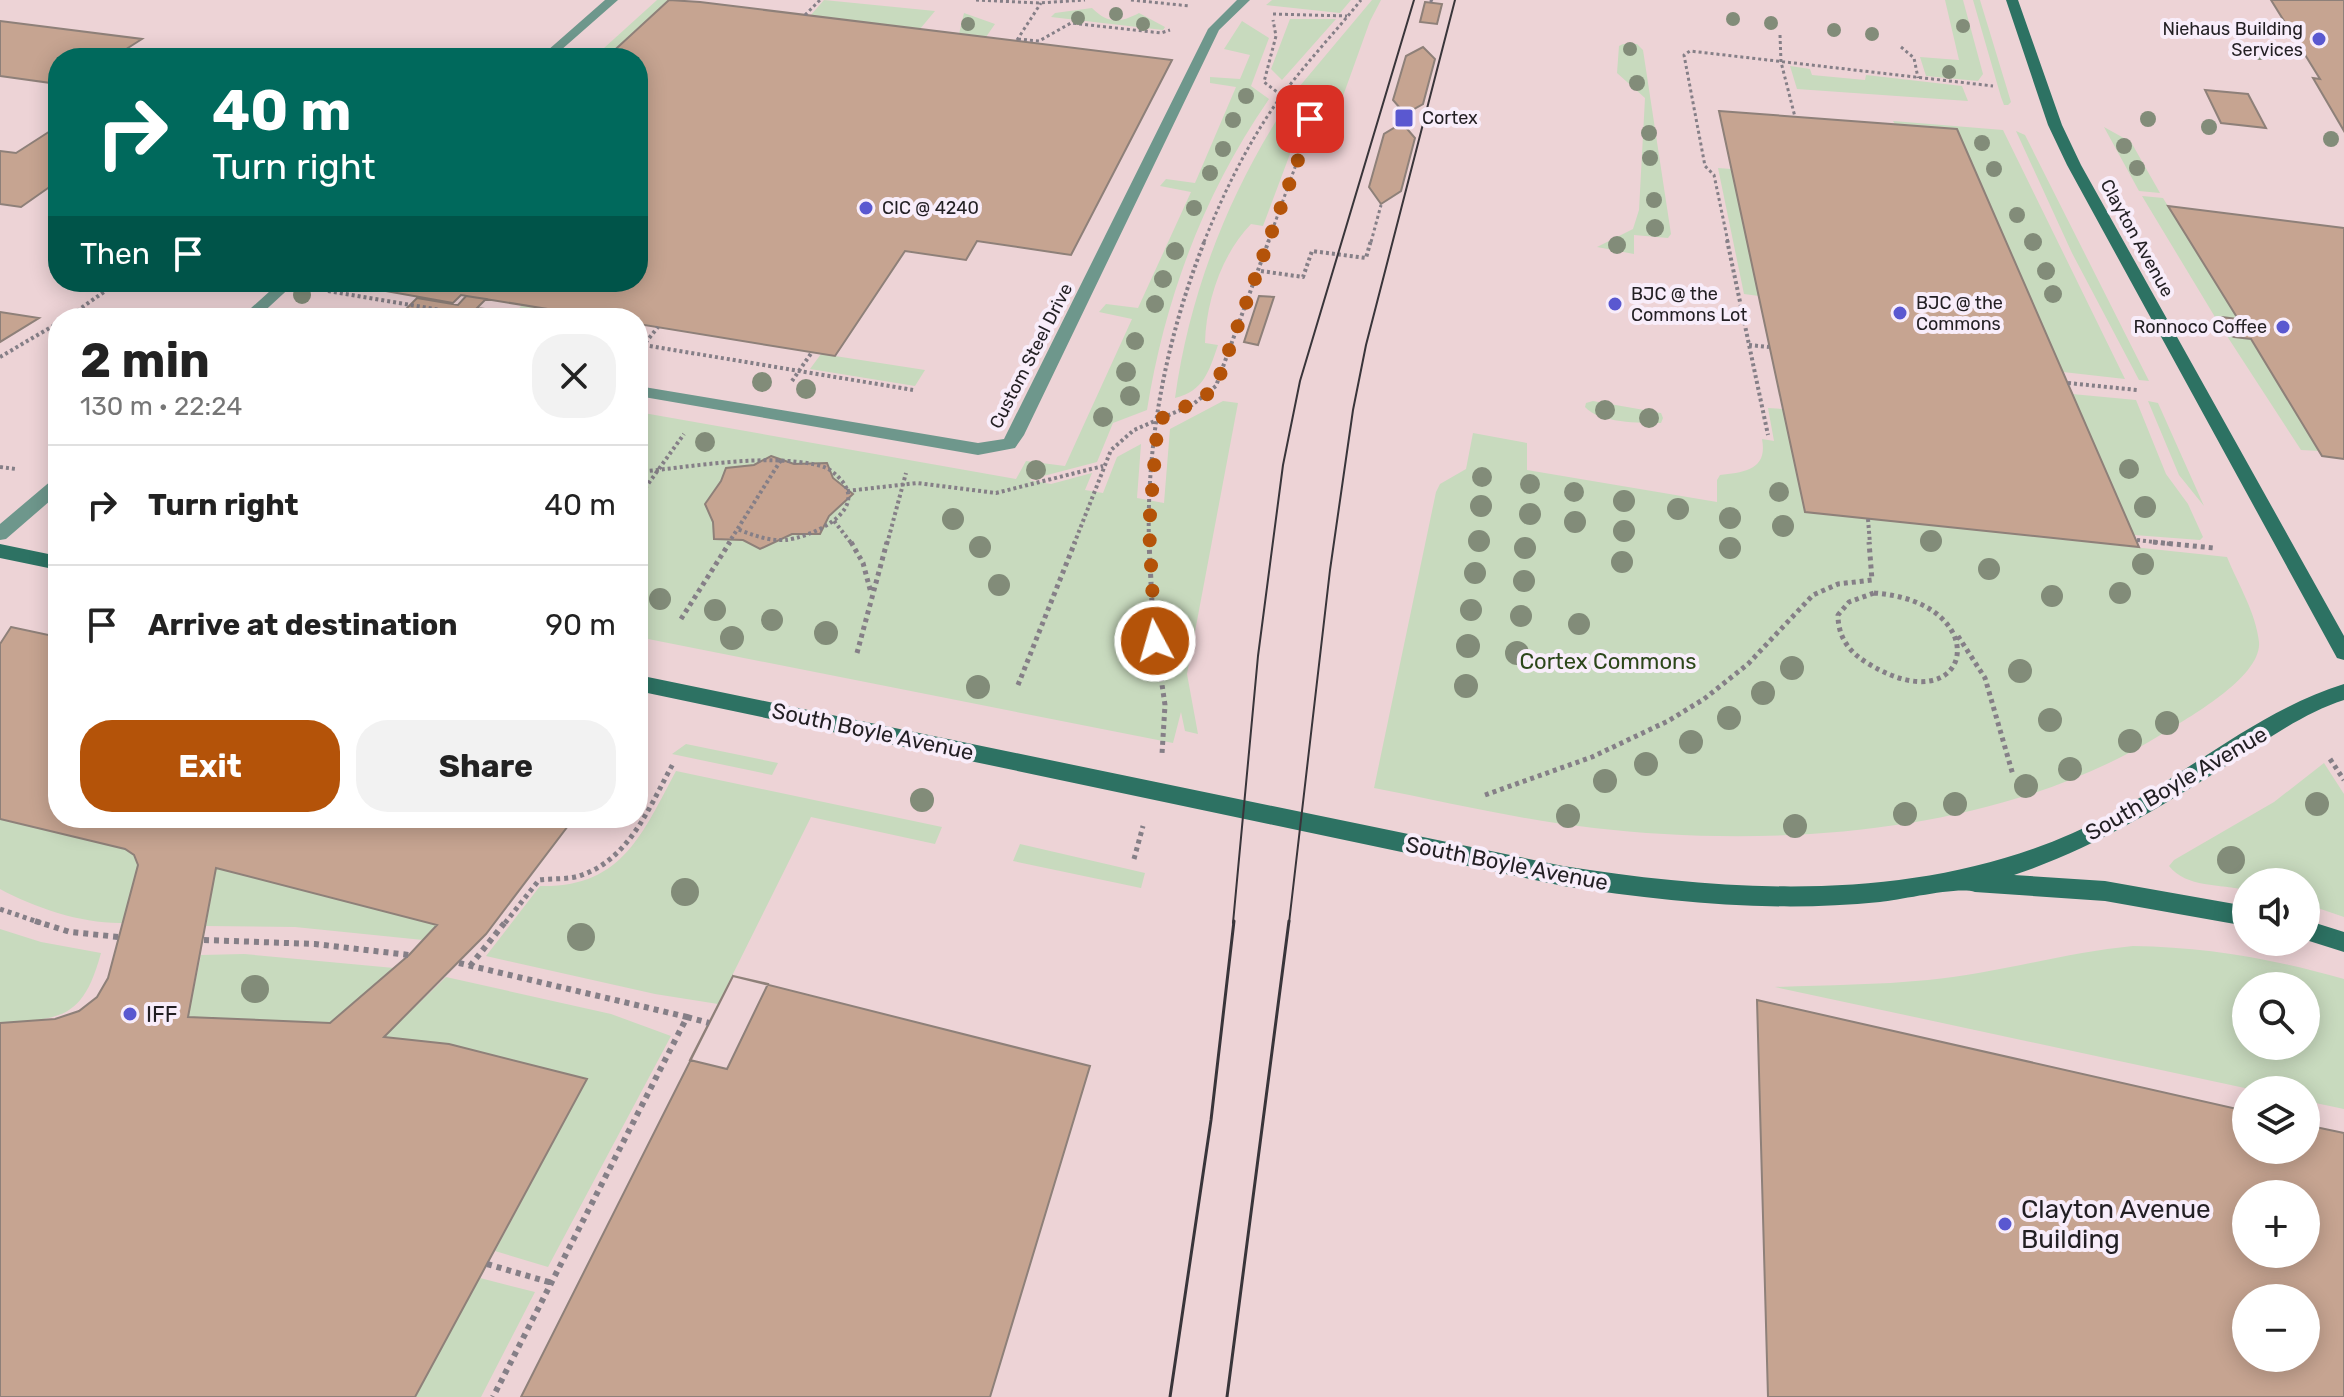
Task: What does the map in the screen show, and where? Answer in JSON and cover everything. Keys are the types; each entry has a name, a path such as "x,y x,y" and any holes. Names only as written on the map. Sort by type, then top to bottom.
{"street":[{"path":"557,48 612,0"},
{"name":"Custom Steel Drive","path":"648,393 978,449 1009,444 1214,29 1230,10 1244,0"},
{"name":"Clayton Avenue","path":"2012,0 2055,125 2074,165 2344,653"},
{"path":"259,308 278,292"},
{"path":"0,534 48,493"},
{"path":"0,551 48,561"},
{"name":"South Boyle Avenue","path":"648,685 1244,807 1492,862 1643,890 1755,897 1843,894 1963,881 2050,852 2115,823 2305,706 2344,692"},
{"path":"1963,881 2105,891 2232,914"},
{"path":"2320,934 2344,942"}],"path":[{"path":"805,15 820,0"},
{"path":"976,0 1041,3 1085,0"},
{"path":"1131,0 1191,6"},
{"path":"1165,742 1168,720 1153,623 1150,553 1152,471 1158,420 1176,333 1191,277 1231,183 1264,122 1361,0"},
{"path":"1041,3 1017,40 1039,41 1071,23 1161,33"},
{"path":"1018,685 1111,450 1120,438 1203,398 1216,386 1260,271 1311,123 1306,114 1264,82 1264,70 1277,30 1270,17 1263,14 1348,16"},
{"path":"1780,35 1781,62 1795,117"},
{"path":"1901,47 1914,58 1918,78"},
{"path":"1768,435 1714,175 1705,166 1684,55 1690,51 1993,86"},
{"path":"1260,271 1303,277 1312,251 1366,258 1381,205"},
{"path":"81,308 104,292"},
{"path":"333,292 416,308"},
{"path":"648,337 658,327"},
{"path":"0,357 48,329"},
{"path":"648,345 913,390"},
{"path":"1749,345 1769,347"},
{"path":"786,389 812,352"},
{"path":"2068,383 2137,390"},
{"path":"648,485 689,427"},
{"path":"681,619 787,450"},
{"path":"857,653 909,460"},
{"path":"648,471 779,462 818,464 842,478 847,503 834,521 810,536 791,541 752,538 737,529"},
{"path":"0,467 16,469"},
{"path":"1868,519 1874,593"},
{"path":"834,521 858,550 872,597"},
{"path":"2137,540 2214,548"},
{"path":"1485,795 1556,772 1658,727 1696,704 1735,673 1776,636 1816,592 1849,581 1872,580"},
{"path":"1952,629 1961,654 1957,665 1936,680 1919,682 1884,674 1853,655 1838,631 1837,619 1841,608 1853,599 1874,593 1893,594 1926,606 1952,629 1972,652 1985,678 2013,775"},
{"path":"2330,759 2344,780"},
{"path":"648,807 674,762"},
{"path":"470,966 539,880 579,876 597,869 615,857 636,828"},
{"path":"1134,859 1140,839"},
{"path":"0,909 70,932 119,937"},
{"path":"204,940 315,944 409,955"},
{"path":"459,963 709,1023"},
{"path":"493,1397 687,1017"},
{"path":"487,1264 552,1283"}],"shaded area":[{"path":"0,0 2344,0 2344,1397 0,1397"}],"green space":[{"path":"657,0 669,0 617,48 604,48"},
{"path":"824,0 935,11 920,29 810,16"},
{"path":"1272,0 1351,0 1340,13 1266,5"},
{"path":"1372,0 1381,0 1370,21 1329,135 1318,134 1322,121 1294,93"},
{"path":"1945,0 1963,0 1983,74 1978,81 1926,76 1920,57 1959,60"},
{"path":"1973,0 1980,0 2011,102 2008,105 2004,105 2001,97"},
{"path":"1092,8 1103,17 1114,20 1139,13 1165,27 1163,30 1051,17 1055,13"},
{"path":"964,13 995,24 986,37 959,34"},
{"path":"1290,19 1336,19 1282,80 1271,69"},
{"path":"1242,21 1269,38 1251,86 1269,99 1225,172 1190,248 1165,327 1147,410 1113,423 1097,462 1028,480 1051,484 1092,473 1085,490 1103,493 1117,457 1141,444 1137,498 1164,503 1170,429 1223,401 1238,403 1187,674 1198,734 1185,731 1181,712 1173,743 648,639 648,414 1016,479 1026,461 1065,466 1132,319 1099,312 1106,304 1138,308 1191,192 1160,186 1166,179 1195,183 1236,87 1210,83 1210,77 1240,79 1250,55 1224,49"},
{"path":"1637,44 1643,50 1671,234 1668,238 1634,235 1634,254 1597,247 1633,229 1639,210 1645,98 1617,73 1619,46"},
{"path":"1790,66 1810,69 1812,75 1865,80 1866,75 1962,86 1968,101 1797,89"},
{"path":"1283,110 1302,122 1263,226 1251,224 1241,236 1224,264 1212,295 1205,343 1218,345 1212,363 1199,385 1175,398 1190,322 1213,248 1244,177"},
{"path":"1893,121 2003,130 2125,379 2063,372 1957,129 1895,124"},
{"path":"2104,127 2131,142 2160,193 2139,191"},
{"path":"2016,131 2025,135 2149,381 2139,380 2072,253"},
{"path":"1718,168 1731,169 1759,296 1744,294"},
{"path":"2142,196 2163,198 2238,319 2222,317 2218,322"},
{"path":"2225,333 2251,339 2320,451 2301,450"},
{"path":"821,354 925,370 915,386 810,369"},
{"path":"2072,394 2136,400 2166,474 2188,504 2203,537 2200,540 2134,535"},
{"path":"1593,401 1661,413 1663,418 1661,423 1610,419 1585,407 1586,403"},
{"path":"2148,401 2158,403 2204,506 2179,475"},
{"name":"Cortex Commons","path":"1768,408 1783,409 1806,512 2227,557 2254,620 2259,642 2257,655 2236,682 2205,707 2099,768 2031,794 1960,813 1887,826 1812,834 1664,834 1539,820 1374,788 1436,492 1440,484 1466,469 1473,433 1527,443 1527,470 1717,502 1717,480 1720,475 1752,468 1761,457 1762,439 1774,441"},
{"path":"686,744 778,763 772,775 672,754"},
{"path":"2324,763 2344,794 2344,917 2320,909 2320,868 2232,868 2232,888 2194,882 2169,866 2174,860 2274,802"},
{"path":"676,771 942,827 935,844 811,817 718,1004 655,994 486,956 540,886 591,878 610,867 648,828"},
{"path":"0,819 125,849 134,855 138,865 123,923 92,921 60,914 0,889"},
{"path":"1020,844 1145,873 1141,888 1013,861"},
{"path":"216,868 437,925 423,940 295,927 206,926"},
{"path":"0,929 41,942 101,953 94,975 77,1003 67,1011 39,1020 0,1023"},
{"path":"2133,946 2160,947 2266,960 2316,972 2232,972 2232,1060 2320,1060 2320,973 2344,979 2344,1109 2320,1104 2320,1076 2232,1076 2232,1085 1775,987 1928,980"},
{"path":"244,954 394,968 330,1023 188,1017 201,955"},
{"path":"446,977 611,1014 671,1036 548,1267 495,1251 587,1079 449,1044 384,1037"},
{"path":"480,1278 535,1292 481,1397 415,1397"}],"building":[{"name":"CIC @ 4240","path":"669,0 1172,60 1071,255 977,241 966,260 905,251 835,356 648,326 648,308 541,308 461,295 453,303 392,292 648,292 648,48 617,48"},
{"name":"Niehaus Building Services","path":"2271,0 2344,0 2344,131 2313,78 2320,79"},
{"path":"1425,2 1442,4 1437,24 1420,22"},
{"path":"0,21 142,39 128,48 48,48 48,83 0,76"},
{"path":"1423,47 1435,59 1423,104 1405,114 1393,100 1406,56"},
{"path":"2205,90 2248,94 2266,128 2221,123"},
{"name":"BJC @ the Commons","path":"1719,111 1957,129 2139,547 1805,512"},
{"path":"1402,123 1415,138 1401,191 1381,204 1369,187 1384,134"},
{"path":"48,132 48,188 21,207 0,204 0,151 16,153"},
{"name":"Ronnoco Coffee","path":"2168,206 2344,228 2344,459 2322,456 2251,339 2225,333 2218,322 2222,317 2238,319"},
{"path":"466,296 486,299 477,308 407,308 417,298 458,305"},
{"path":"1259,296 1274,297 1258,345 1244,342"},
{"path":"0,312 39,318 0,342"},
{"path":"771,456 794,464 827,463 833,478 853,494 829,516 820,534 792,534 760,549 743,540 714,539 713,522 705,504 726,468 754,465"},
{"name":"IFF","path":"11,627 48,635 48,828 566,828 486,934 384,1037 449,1044 587,1079 415,1397 0,1397 0,1023 55,1019 79,1011 97,997 108,978 138,865 134,855 125,849 0,819 0,644","holes":["216,868 437,925 409,955 330,1023 188,1017"]},
{"path":"733,976 1090,1066 990,1397 521,1397"},
{"path":"733,976 768,984 727,1069 690,1060"},
{"name":"Clayton Avenue Building","path":"1757,1000 2232,1108 2232,1164 2320,1164 2320,1128 2344,1133 2344,1397 1768,1397"}],"tram line":[{"path":"1233,923 1258,656 1283,465 1300,381 1414,0"},
{"path":"1289,923 1330,570 1353,410 1366,345 1455,0"},
{"path":"1170,1397 1211,1120 1234,921"},
{"path":"1227,1397 1289,921"}],"place":[{"name":"Niehaus Building Services","path":"2319,39"},
{"name":"Cortex","path":"1404,118"},
{"name":"CIC @ 4240","path":"866,208"},
{"name":"BJC @ the Commons Lot","path":"1615,304"},
{"name":"BJC @ the Commons","path":"1900,313"},
{"name":"Ronnoco Coffee","path":"2283,327"},
{"name":"IFF","path":"130,1014"},
{"name":"Clayton Avenue Building","path":"2005,1224"}],"route":[{"path":"1155,641 1149,527 1158,420 1203,398 1216,386 1260,271 1310,127 1310,119"}]}
